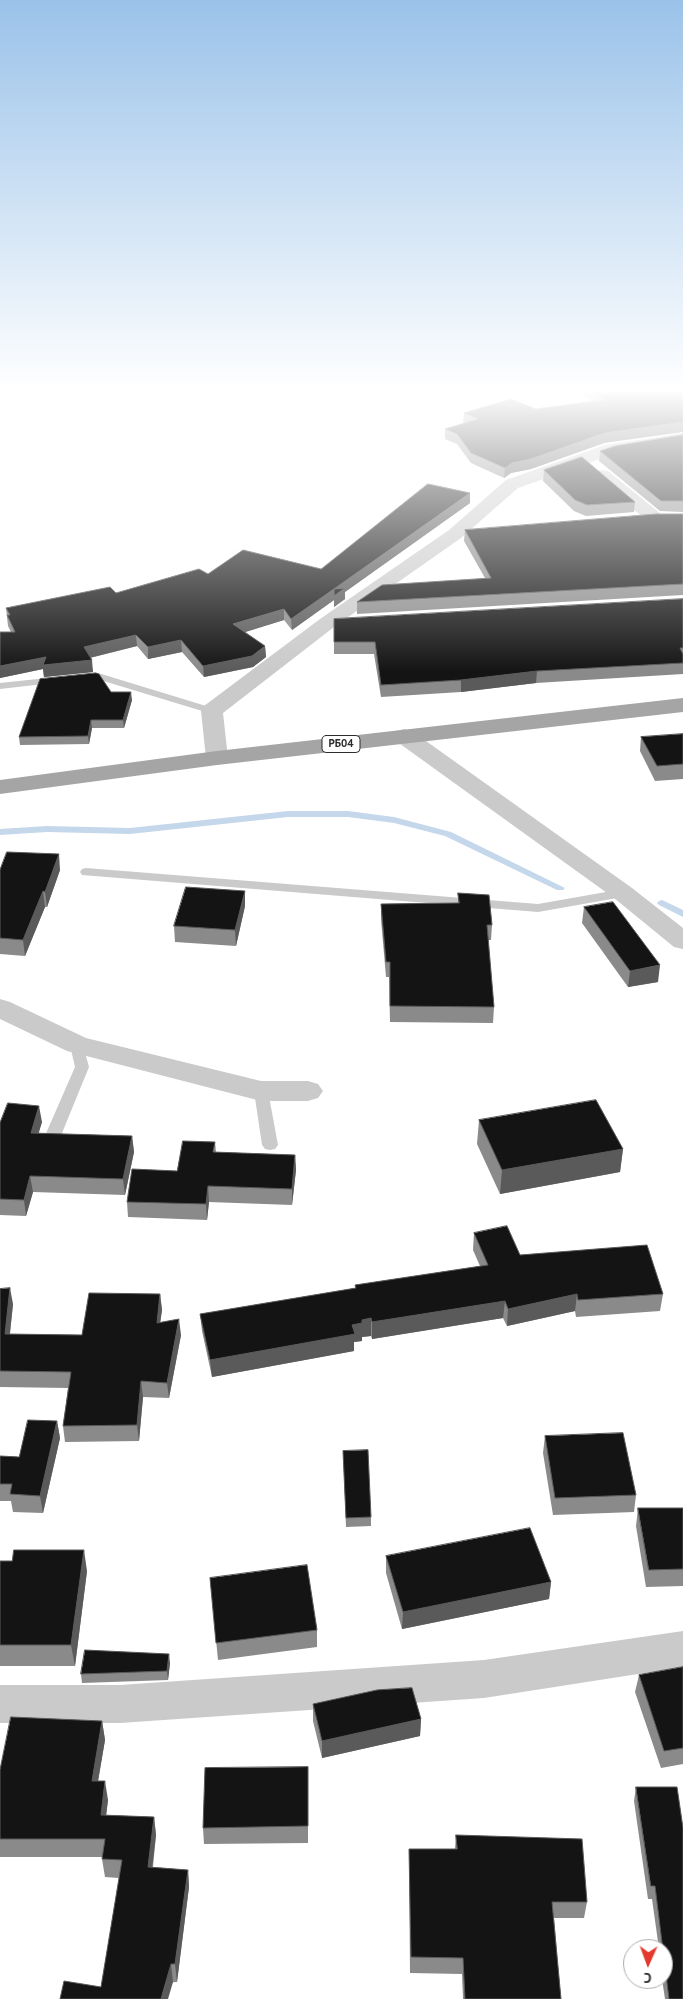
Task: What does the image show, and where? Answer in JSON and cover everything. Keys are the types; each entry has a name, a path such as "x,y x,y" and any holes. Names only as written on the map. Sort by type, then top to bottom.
{"main road":[{"name":"РБ04","path":"0,786 217,758 683,705"}],"street":[{"path":"217,758 212,712 327,623 455,534 511,485"},
{"path":"615,485 655,518"},
{"path":"627,520 674,518"},
{"path":"455,534 484,532"},
{"path":"327,623 366,621"},
{"path":"404,736 623,893 683,941"},
{"path":"0,1008 77,1045 261,1091 308,1091"},
{"path":"0,1704 120,1704 484,1679 683,1649"}],"lane":[{"path":"0,686 98,676 212,712"},
{"path":"86,872 538,908 623,893"},
{"path":"52,1138 82,1067 77,1045"},
{"path":"261,1091 270,1145"}],"building":[{"path":"426,485 470,493 291,619 284,609 233,624 265,646 252,656 203,666 181,640 148,647 136,635 84,647 92,660 43,665 46,657 0,666 0,632 15,632 7,615 10,615 6,608 110,587 116,593 199,569 208,574 243,550 321,569"},
{"path":"560,485 615,485 635,502 587,505 575,500"},
{"path":"642,485 683,485 683,501 661,501"},
{"path":"656,514 683,514 683,584 357,602 382,585 491,578 465,530"},
{"path":"345,588 334,596 334,589"},
{"path":"683,599 683,648 680,648 683,654 683,663 537,671 461,680 381,685 375,642 334,642 334,619"},
{"path":"99,674 111,692 131,692 123,720 91,720 88,736 19,737 40,679"},
{"path":"683,734 683,764 657,766 641,737"},
{"path":"7,852 59,854 45,892 43,891 23,940 0,938 0,870"},
{"path":"186,887 245,891 235,930 174,926"},
{"path":"458,893 489,895 492,925 487,925 494,1007 390,1006 390,962 386,962 381,904 459,903"},
{"path":"613,902 660,965 630,971 584,907"},
{"path":"596,1100 623,1149 502,1170 479,1120"},
{"path":"8,1103 39,1106 31,1133 132,1136 123,1179 30,1176 24,1200 0,1199 0,1123"},
{"path":"183,1141 215,1142 213,1152 295,1155 292,1189 208,1186 206,1204 127,1202 132,1169 177,1171"},
{"path":"507,1226 520,1255 647,1245 663,1294 578,1300 577,1294 508,1309 505,1301 372,1322 371,1318 362,1320 362,1323 352,1325 355,1334 210,1360 200,1314 356,1288 355,1285 488,1265 474,1233"},
{"path":"10,1288 5,1334 82,1335 89,1293 160,1294 157,1323 179,1319 167,1383 141,1381 137,1425 63,1426 71,1372 0,1371 0,1289"},
{"path":"28,1420 57,1421 40,1496 10,1494 12,1484 0,1484 0,1456 19,1457"},
{"path":"623,1433 636,1495 555,1498 545,1436"},
{"path":"368,1450 371,1517 346,1518 343,1451"},
{"path":"638,1508 683,1508 683,1569 649,1570"},
{"path":"530,1528 551,1582 403,1612 386,1556"},
{"path":"14,1550 84,1550 71,1645 0,1645 0,1561 12,1561"},
{"path":"307,1565 317,1630 216,1643 210,1578"},
{"path":"85,1650 169,1654 167,1671 81,1674"},
{"path":"683,1667 683,1748 664,1751 639,1675"},
{"path":"412,1688 421,1719 322,1741 313,1704 377,1690"},
{"path":"11,1717 102,1721 92,1781 105,1781 101,1815 154,1817 148,1867 188,1870 175,1964 171,1964 161,1999 60,1999 64,1981 101,1987 122,1860 102,1859 105,1839 0,1839 0,1770"},
{"path":"308,1767 308,1826 203,1828 205,1768"},
{"path":"636,1787 677,1787 683,1828 683,1999 669,1999 668,1989 673,1989 673,1939 662,1939 655,1886 651,1886"},
{"path":"456,1835 582,1839 587,1902 552,1902 561,1999 465,1999 463,1958 411,1957 409,1849 457,1849"}],"waterway":[{"path":"0,832 47,829 130,831 288,814 348,814 394,820 448,834 560,888"},
{"path":"662,903 683,914"}]}
